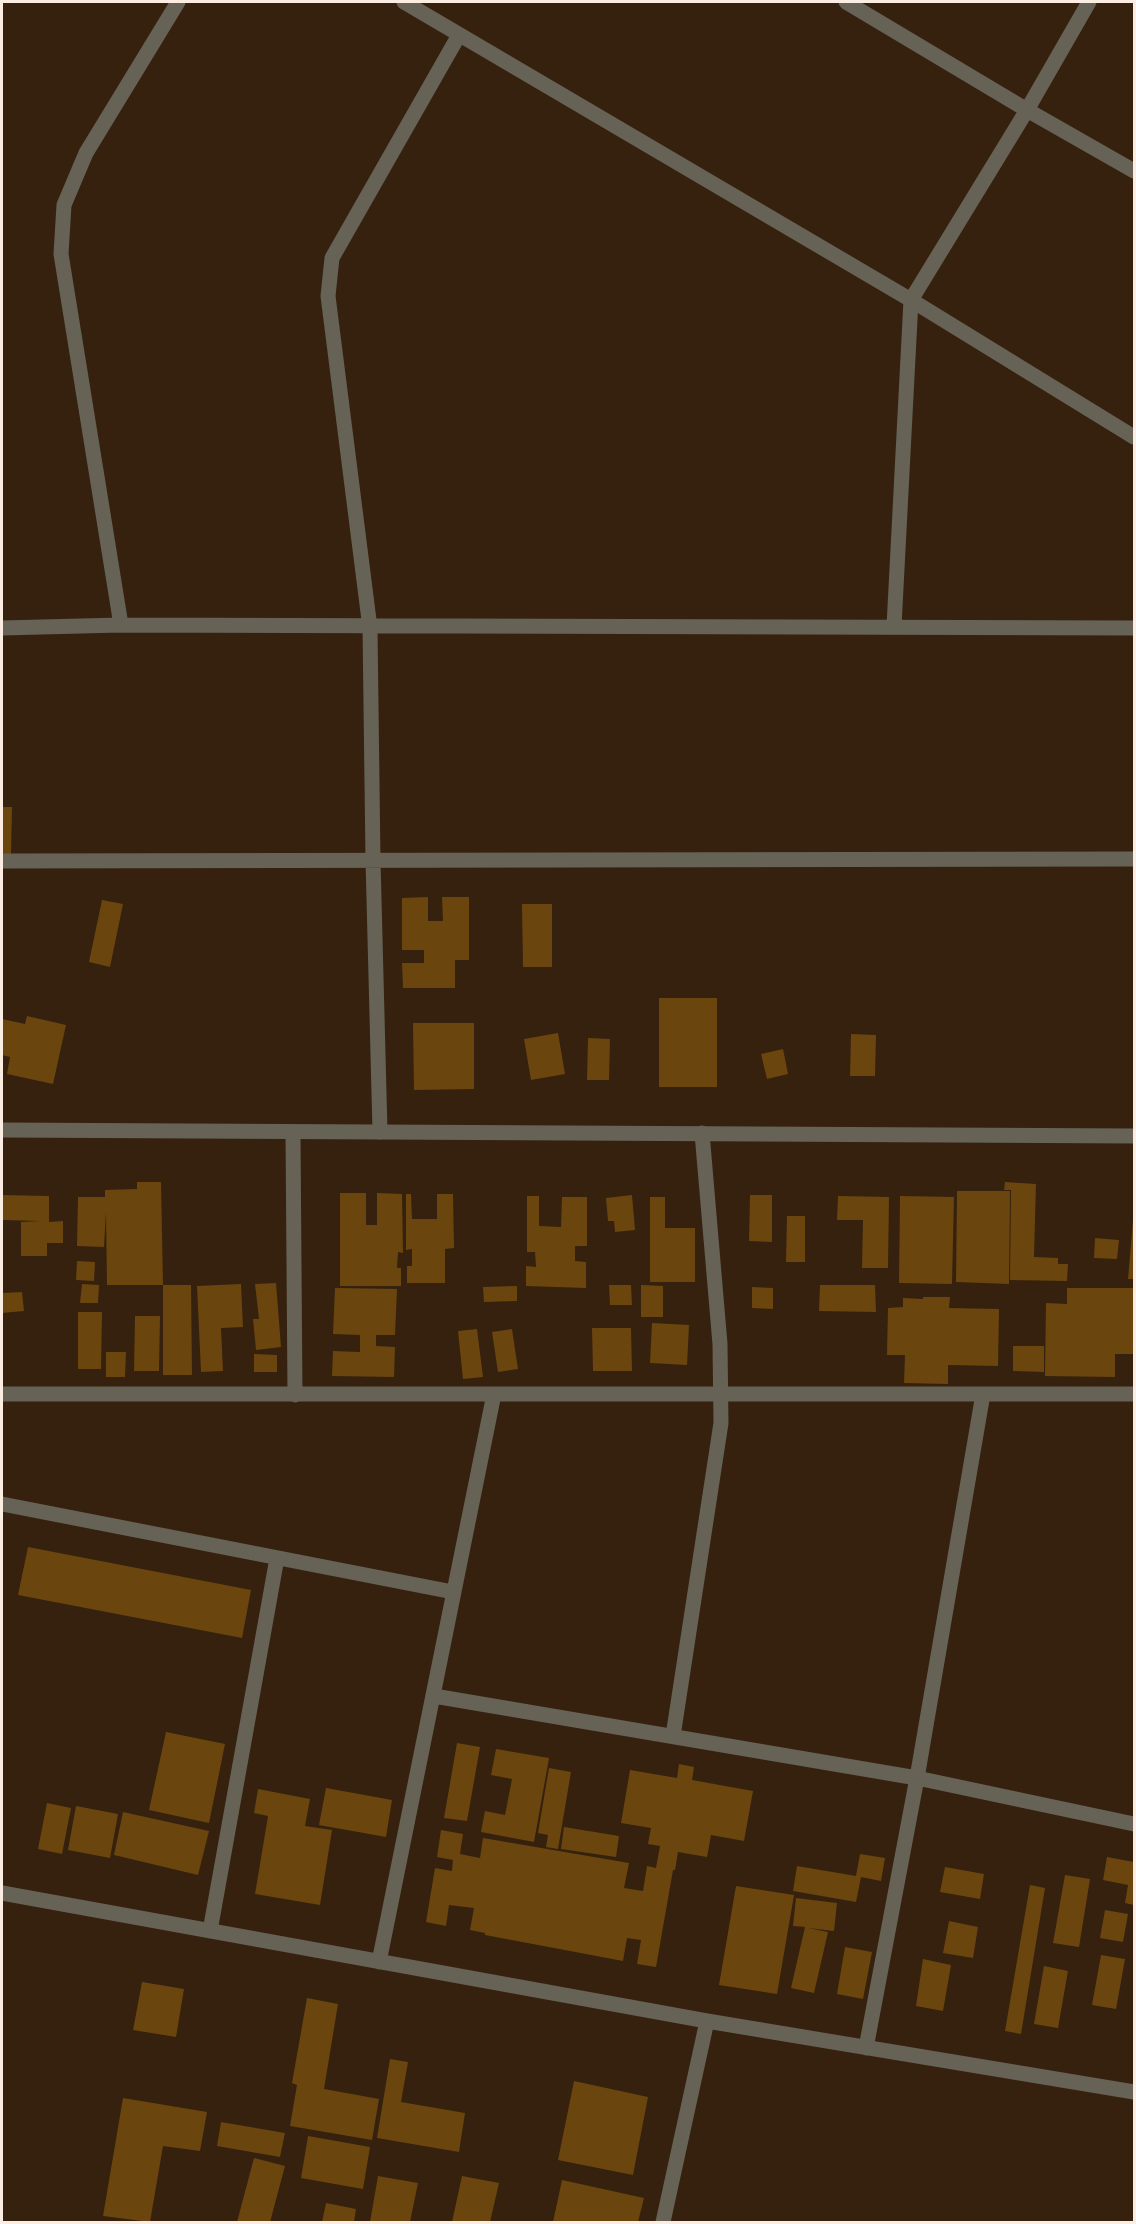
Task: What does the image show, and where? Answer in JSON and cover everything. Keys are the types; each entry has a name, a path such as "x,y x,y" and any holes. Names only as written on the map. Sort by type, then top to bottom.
{"street":[{"path":"121,626 61,254 64,205 86,153 178,2"},
{"path":"404,2 911,300 1134,437"},
{"path":"846,2 1134,171"},
{"path":"894,626 911,300 1027,110 1089,2"},
{"path":"380,1132 369,628 328,296 332,258 459,35"},
{"path":"2,628 121,626 1134,628"},
{"path":"2,861 1134,860"},
{"path":"2,1131 1134,1136"},
{"path":"293,1133 295,1395"},
{"path":"673,1736 719,1446 720,1344 702,1133"},
{"path":"2,1394 1134,1394"},
{"path":"379,1962 494,1394"},
{"path":"866,2048 917,1778 983,1394"},
{"path":"2,1504 453,1592"},
{"path":"210,1931 277,1558"},
{"path":"434,1696 917,1778 1134,1824"},
{"path":"2,1893 707,2021 1134,2092"},
{"path":"663,2223 707,2021"}],"building":[{"path":"2,807 12,807 11,855 2,855"},
{"path":"428,897 428,921 443,921 442,897 469,897 469,960 455,960 455,988 403,988 402,963 424,963 424,950 402,950 402,898"},
{"path":"102,900 123,904 110,967 89,962"},
{"path":"522,904 552,904 552,967 523,967"},
{"path":"659,998 717,998 717,1087 659,1087"},
{"path":"27,1016 66,1025 53,1084 7,1074 10,1057 2,1055 2,1019 25,1024"},
{"path":"413,1023 474,1023 474,1089 414,1090"},
{"path":"558,1033 565,1074 531,1080 524,1039"},
{"path":"851,1034 876,1035 875,1076 850,1076"},
{"path":"588,1038 610,1039 609,1080 587,1080"},
{"path":"783,1049 788,1074 767,1079 761,1054"},
{"path":"137,1182 161,1182 163,1285 107,1285 106,1213 104,1247 77,1246 78,1197 105,1197 105,1190 137,1189"},
{"path":"1005,1182 1036,1184 1034,1257 1058,1258 1058,1264 1068,1264 1067,1281 1010,1280 1011,1190 1004,1190"},
{"path":"957,1191 1010,1191 1009,1284 956,1282"},
{"path":"340,1193 366,1193 366,1225 377,1225 377,1193 402,1194 403,1253 398,1252 397,1268 401,1268 401,1286 340,1286"},
{"path":"406,1194 411,1194 412,1219 437,1219 437,1194 453,1194 454,1248 445,1249 445,1283 407,1283 407,1266 412,1266 412,1249 406,1250"},
{"path":"2,1195 49,1196 49,1222 63,1221 63,1243 47,1243 47,1256 21,1256 21,1222 40,1221 2,1220"},
{"path":"632,1195 635,1230 615,1232 614,1221 608,1221 606,1198"},
{"path":"750,1195 772,1195 772,1242 749,1241"},
{"path":"527,1196 539,1196 539,1226 561,1227 562,1197 587,1197 587,1246 575,1246 575,1261 586,1262 586,1288 526,1286 526,1266 536,1267 535,1252 527,1252"},
{"path":"838,1196 889,1197 888,1268 862,1268 863,1220 837,1220"},
{"path":"900,1196 954,1197 952,1284 899,1283"},
{"path":"650,1197 665,1197 665,1228 695,1228 695,1282 650,1282"},
{"path":"787,1216 805,1216 805,1262 786,1262"},
{"path":"1133,1220 1134,1279 1128,1279"},
{"path":"1095,1238 1119,1240 1117,1259 1094,1258"},
{"path":"77,1261 95,1262 94,1281 76,1280"},
{"path":"276,1283 281,1347 256,1350 253,1319 259,1319 255,1284"},
{"path":"82,1284 99,1285 98,1303 80,1303"},
{"path":"241,1284 243,1327 221,1328 223,1371 201,1372 197,1286"},
{"path":"163,1285 191,1285 192,1375 163,1375"},
{"path":"609,1285 631,1285 632,1305 610,1305"},
{"path":"641,1285 663,1286 663,1317 641,1317"},
{"path":"820,1285 875,1285 876,1312 819,1311"},
{"path":"517,1286 517,1301 484,1302 483,1287"},
{"path":"752,1287 773,1288 773,1309 752,1308"},
{"path":"335,1288 397,1289 395,1335 376,1335 376,1346 395,1347 394,1377 332,1376 333,1351 360,1352 360,1335 333,1334"},
{"path":"1067,1288 1134,1288 1134,1354 1115,1354 1115,1377 1045,1376 1046,1303 1067,1304"},
{"path":"22,1292 24,1311 2,1313 2,1293"},
{"path":"923,1297 950,1297 949,1308 999,1309 998,1366 948,1365 948,1384 904,1383 905,1355 887,1355 888,1308 903,1307 903,1298 923,1299"},
{"path":"78,1312 102,1312 101,1369 78,1369"},
{"path":"135,1316 160,1316 159,1371 134,1371"},
{"path":"652,1323 689,1325 687,1365 650,1363"},
{"path":"592,1328 631,1328 632,1371 593,1371"},
{"path":"477,1329 483,1377 463,1379 458,1331"},
{"path":"512,1329 518,1369 498,1372 492,1332"},
{"path":"1013,1346 1044,1346 1044,1372 1013,1371"},
{"path":"106,1352 126,1352 125,1377 106,1377"},
{"path":"254,1354 277,1355 277,1372 254,1372"},
{"path":"28,1547 251,1590 242,1638 18,1595"},
{"path":"166,1732 225,1744 209,1823 149,1810"},
{"path":"457,1743 480,1747 467,1821 444,1818"},
{"path":"496,1749 549,1758 534,1842 481,1832 485,1811 505,1815 512,1779 491,1775"},
{"path":"679,1764 694,1767 692,1780 753,1791 744,1841 711,1835 707,1857 678,1852 656,1967 637,1964 641,1940 627,1938 623,1961 485,1935 485,1933 470,1930 474,1908 449,1905 446,1926 426,1922 435,1868 452,1871 453,1860 437,1857 441,1830 463,1834 460,1854 480,1858 483,1838 629,1863 624,1888 643,1891 647,1866 656,1868 660,1846 648,1844 651,1828 621,1823 630,1770 677,1778"},
{"path":"549,1768 571,1772 558,1849 546,1847 548,1835 538,1833"},
{"path":"326,1788 392,1800 386,1837 319,1825"},
{"path":"258,1789 310,1799 305,1826 332,1830 320,1905 255,1894 268,1816 254,1813"},
{"path":"47,1803 71,1808 62,1854 38,1849"},
{"path":"76,1806 118,1814 110,1858 68,1850"},
{"path":"123,1812 209,1831 198,1875 114,1855"},
{"path":"564,1827 619,1836 616,1857 561,1849"},
{"path":"860,1854 885,1858 881,1881 861,1877 856,1902 793,1891 797,1866 856,1876"},
{"path":"1107,1857 1134,1862 1134,1905 1125,1903 1128,1885 1103,1880"},
{"path":"945,1867 984,1874 980,1899 940,1892"},
{"path":"1065,1875 1090,1879 1079,1947 1053,1943"},
{"path":"1030,1885 1045,1888 1021,2034 1005,2031"},
{"path":"736,1886 794,1895 777,1994 719,1985"},
{"path":"796,1898 837,1903 834,1931 808,1928 828,1932 814,1993 791,1988 805,1927 793,1926"},
{"path":"1105,1910 1128,1914 1123,1942 1100,1938"},
{"path":"949,1921 978,1927 973,1958 943,1953"},
{"path":"845,1947 872,1952 863,1999 837,1994"},
{"path":"1101,1955 1125,1959 1116,2009 1092,2005"},
{"path":"923,1959 951,1965 943,2011 916,2006"},
{"path":"1044,1966 1068,1971 1058,2028 1034,2024"},
{"path":"142,1982 184,1989 176,2037 133,2030"},
{"path":"307,1998 338,2004 324,2089 379,2099 372,2140 290,2126 297,2085 292,2083"},
{"path":"390,2059 408,2062 401,2102 465,2113 459,2152 377,2138"},
{"path":"574,2081 648,2097 633,2175 558,2160"},
{"path":"123,2098 207,2112 200,2151 163,2146 150,2222 103,2216"},
{"path":"221,2122 285,2133 280,2157 217,2146"},
{"path":"308,2136 370,2147 363,2189 301,2178"},
{"path":"254,2158 285,2166 270,2222 237,2222"},
{"path":"378,2176 418,2183 410,2222 370,2222"},
{"path":"462,2176 499,2183 490,2222 452,2222"},
{"path":"562,2180 644,2198 638,2222 553,2222"},
{"path":"326,2203 356,2209 354,2222 322,2222"}]}
